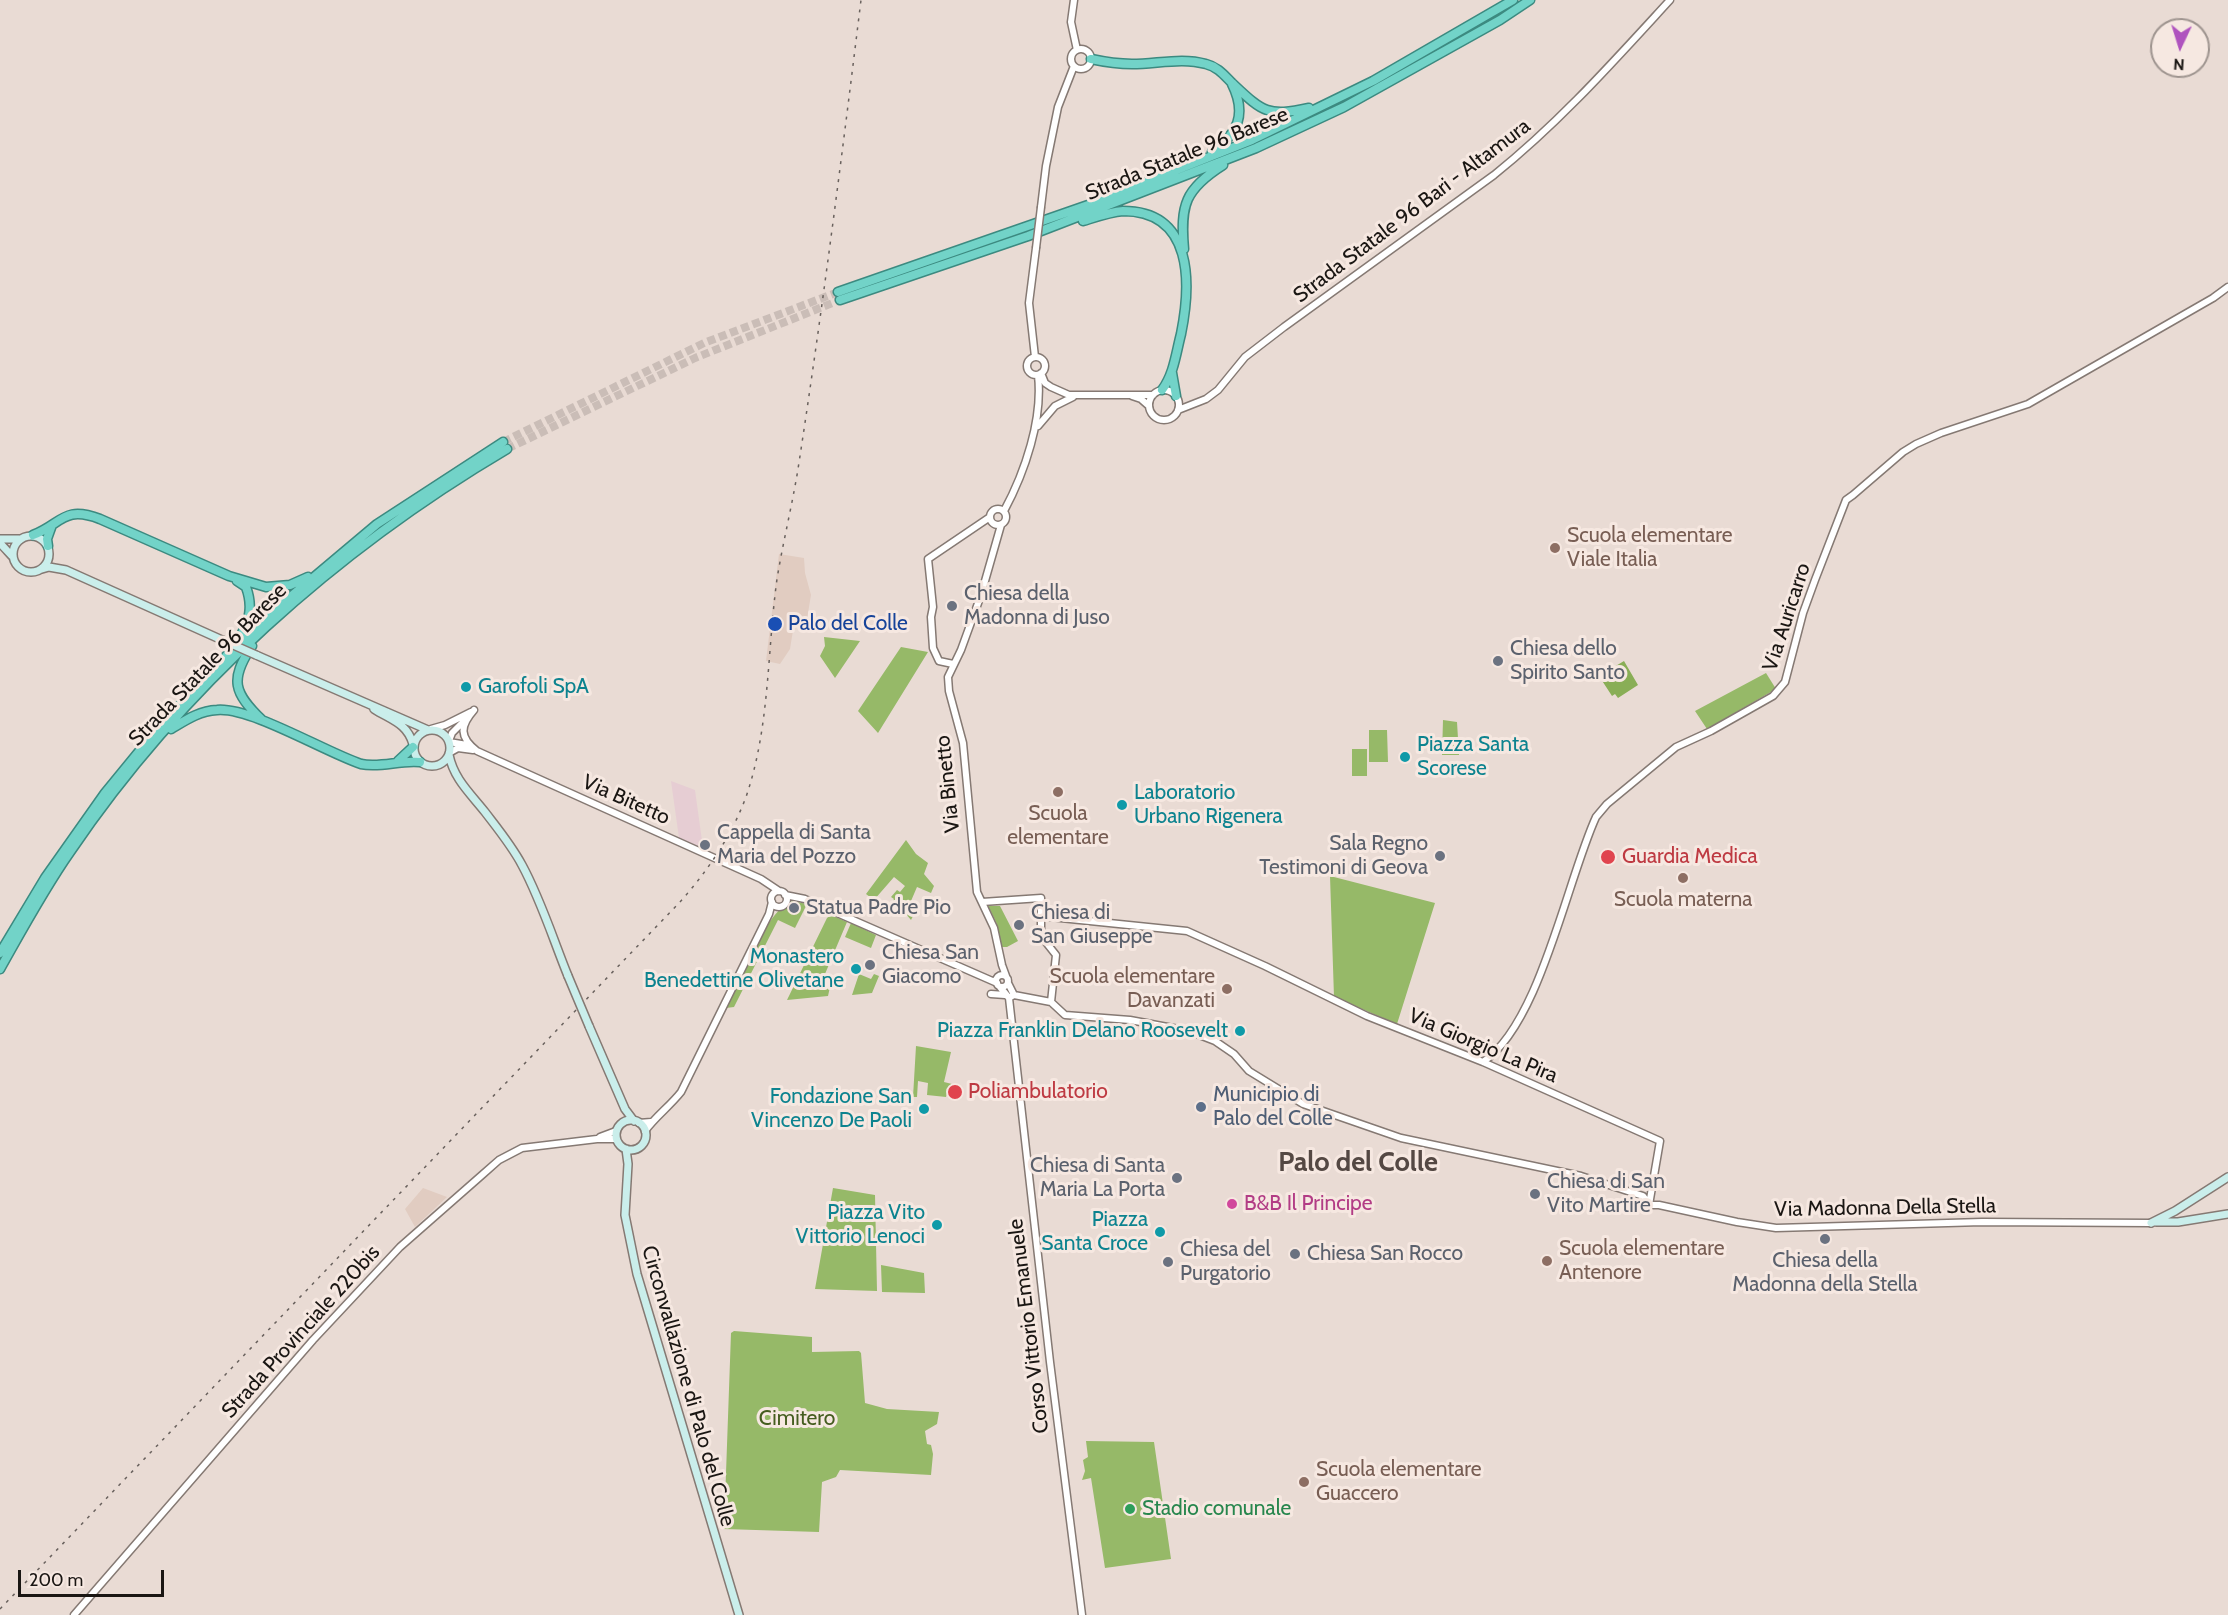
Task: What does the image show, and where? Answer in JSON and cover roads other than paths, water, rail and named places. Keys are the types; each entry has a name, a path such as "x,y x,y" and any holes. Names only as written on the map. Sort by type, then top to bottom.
{"highway":[{"name":"Strada Statale 96 Barese","path":"1513,0 1373,81 1252,140 1091,204 839,296 1028,236 1256,148 1344,107 1500,20 1530,0"},
{"path":"1091,59 1132,64 1179,61 1200,63 1221,71 1259,106 1274,112 1286,113 1325,104"},
{"path":"1175,171 1213,152 1227,141 1235,130 1240,104 1231,81"},
{"path":"1162,390 1172,373 1188,291 1182,226 1184,208 1189,195 1196,185 1221,165 1256,148"},
{"path":"1028,236 1107,214 1122,211 1138,213 1155,219 1171,230 1184,258"},
{"path":"1172,373 1177,398"},
{"name":"Strada Statale 96 Barese","path":"0,953 45,878 105,793 155,732 256,625 377,524 505,446 427,500 300,596 158,738 69,853 0,969"},
{"path":"33,535 68,515 83,514 229,576 266,587 290,585 319,571"},
{"path":"48,548 47,539 52,524"},
{"path":"228,654 243,630 251,608 246,587 229,576"},
{"path":"264,722 244,703 237,686 244,658 265,629"},
{"path":"158,738 190,717 207,711 232,710 361,764 378,766 398,762 420,762"},
{"path":"398,762 413,746"}],"main road":[{"path":"66,570 56,562 41,538 33,535 0,541 17,566 26,572 49,567 66,570 367,705 403,725 409,733 414,753 420,762 453,770"},
{"path":"13,558 13,550 19,539"},
{"path":"42,569 48,560 48,548"},
{"path":"367,705 386,710 429,730 441,732 449,741 453,770 522,864 625,1108 645,1131 644,1142 635,1149 628,1164"},
{"path":"413,746 418,735 429,730"},
{"path":"438,765 449,754"},
{"path":"625,1108 624,1122 616,1135 618,1143 626,1149 635,1149"},
{"path":"624,1122 636,1122"},
{"path":"626,1149 628,1164"},
{"name":"Circonvallazione di Palo del Colle","path":"628,1164 625,1215 637,1274 739,1615"},
{"path":"2151,1222 2175,1211 2228,1177"},
{"path":"2151,1222 2228,1214"}],"street":[{"path":"1074,0 1071,22 1077,50"},
{"name":"Strada Statale 96 Bari - Altamura","path":"1192,404 1206,399 1218,390 1237,366 1261,345 1527,149 1581,97 1670,0"},
{"path":"1074,66 1080,69 1086,68 1091,59 1087,51 1077,50"},
{"path":"1035,357 1029,303 1046,166 1058,107 1074,66 1071,57 1077,50"},
{"name":"Via Auricarro","path":"1483,1062 1494,1055 1526,1006 1596,817 1607,804 1677,747 1711,731 1773,696 1781,688 1790,665 1803,613 1846,501 1910,448 1941,434 2028,404 2213,298 2228,287"},
{"path":"990,518 994,524 1001,525 1006,520 1004,511 1014,494 1035,432 1040,407 1040,374 1045,369 1045,363 1041,358 1035,357 1028,362 1027,367 1030,372 1040,374 1045,382 1060,393 1153,395 1162,390 1192,404"},
{"path":"1122,394 1141,399 1149,406 1152,415 1160,420 1170,419 1178,410 1192,404"},
{"path":"1035,432 1041,421 1055,406 1065,400 1083,395"},
{"path":"1149,406 1153,395"},
{"path":"1177,398 1178,410"},
{"path":"953,664 939,662 933,648 931,617 933,607 928,559 990,518 995,509 1004,511"},
{"name":"Via Binetto","path":"1000,980 1002,965 994,928 977,892 963,743 949,693 948,677 953,664 957,662 1001,525"},
{"path":"429,730 445,725 474,710 452,733 449,741 470,746"},
{"path":"466,718 463,730 470,746"},
{"name":"Via Bitetto","path":"470,746 761,879 784,895"},
{"path":"449,754 463,748 477,751"},
{"path":"761,879 774,901 784,904 784,895"},
{"path":"645,1131 681,1092 774,901 784,895 805,899 988,980 1000,980 1006,986 1008,983 1009,996"},
{"path":"982,902 1041,898 1041,936 1056,955 1051,1002"},
{"name":"Via Giorgio La Pira","path":"1041,916 1187,931 1367,1016 1483,1062 1660,1141 1649,1205"},
{"path":"1000,980 991,994 1051,1002 1065,1015 1130,1020 1189,1031 1222,1045 1234,1054 1249,1071 1304,1104 1401,1138 1548,1168 1626,1190 1643,1197 1649,1205"},
{"path":"1000,980 1009,996"},
{"name":"Corso Vittorio Emanuele","path":"1009,996 1050,1361 1082,1615"},
{"path":"636,1122 651,1122"},
{"name":"Strada Provinciale 220bis","path":"74,1615 313,1340 400,1246 512,1152 532,1145 616,1135"},
{"name":"Via Madonna Della Stella","path":"1649,1205 1776,1227 2151,1222"}],"tunnel":[{"path":"503,442 704,343 838,292"},
{"path":"507,449 695,358 840,300"}],"railway":[{"path":"0,1609 679,903 709,866 726,840 746,797 760,744 777,579 796,483 807,410 861,0"}],"place":[{"name":"Scuola elementare Viale Italia","path":"1555,548"},
{"name":"Chiesa della Madonna di Juso","path":"952,606"},
{"name":"Palo del Colle","path":"775,624"},
{"name":"Chiesa dello Spirito Santo","path":"1498,661"},
{"name":"Garofoli SpA","path":"466,687"},
{"name":"Piazza Santa Scorese","path":"1405,757"},
{"name":"Scuola elementare","path":"1058,792"},
{"name":"Laboratorio Urbano Rigenera","path":"1122,805"},
{"name":"Cappella di Santa Maria del Pozzo","path":"705,845"},
{"name":"Sala Regno Testimoni di Geova","path":"1440,856"},
{"name":"Guardia Medica","path":"1608,857"},
{"name":"Scuola materna","path":"1683,878"},
{"name":"Statua Padre Pio","path":"794,908"},
{"name":"Chiesa di San Giuseppe","path":"1019,925"},
{"name":"Chiesa San Giacomo","path":"870,965"},
{"name":"Monastero Benedettine Olivetane","path":"856,969"},
{"name":"Scuola elementare Davanzati","path":"1227,989"},
{"name":"Piazza Franklin Delano Roosevelt","path":"1240,1031"},
{"name":"Poliambulatorio","path":"955,1092"},
{"name":"Municipio di Palo del Colle","path":"1201,1107"},
{"name":"Fondazione San Vincenzo De Paoli","path":"924,1109"},
{"name":"Chiesa di Santa Maria La Porta","path":"1177,1178"},
{"name":"Chiesa di San Vito Martire","path":"1535,1194"},
{"name":"B&B Il Principe","path":"1232,1204"},
{"name":"Piazza Vito Vittorio Lenoci","path":"937,1225"},
{"name":"Piazza Santa Croce","path":"1160,1232"},
{"name":"Chiesa della Madonna della Stella","path":"1825,1239"},
{"name":"Chiesa San Rocco","path":"1295,1254"},
{"name":"Scuola elementare Antenore","path":"1547,1261"},
{"name":"Chiesa del Purgatorio","path":"1168,1262"},
{"name":"Scuola elementare Guaccero","path":"1304,1482"},
{"name":"Stadio comunale","path":"1130,1509"}],"district":[{"name":"Palo del Colle","path":"1358,1163"}],"park label":[{"name":"Cimitero","path":"797,1419"}]}
